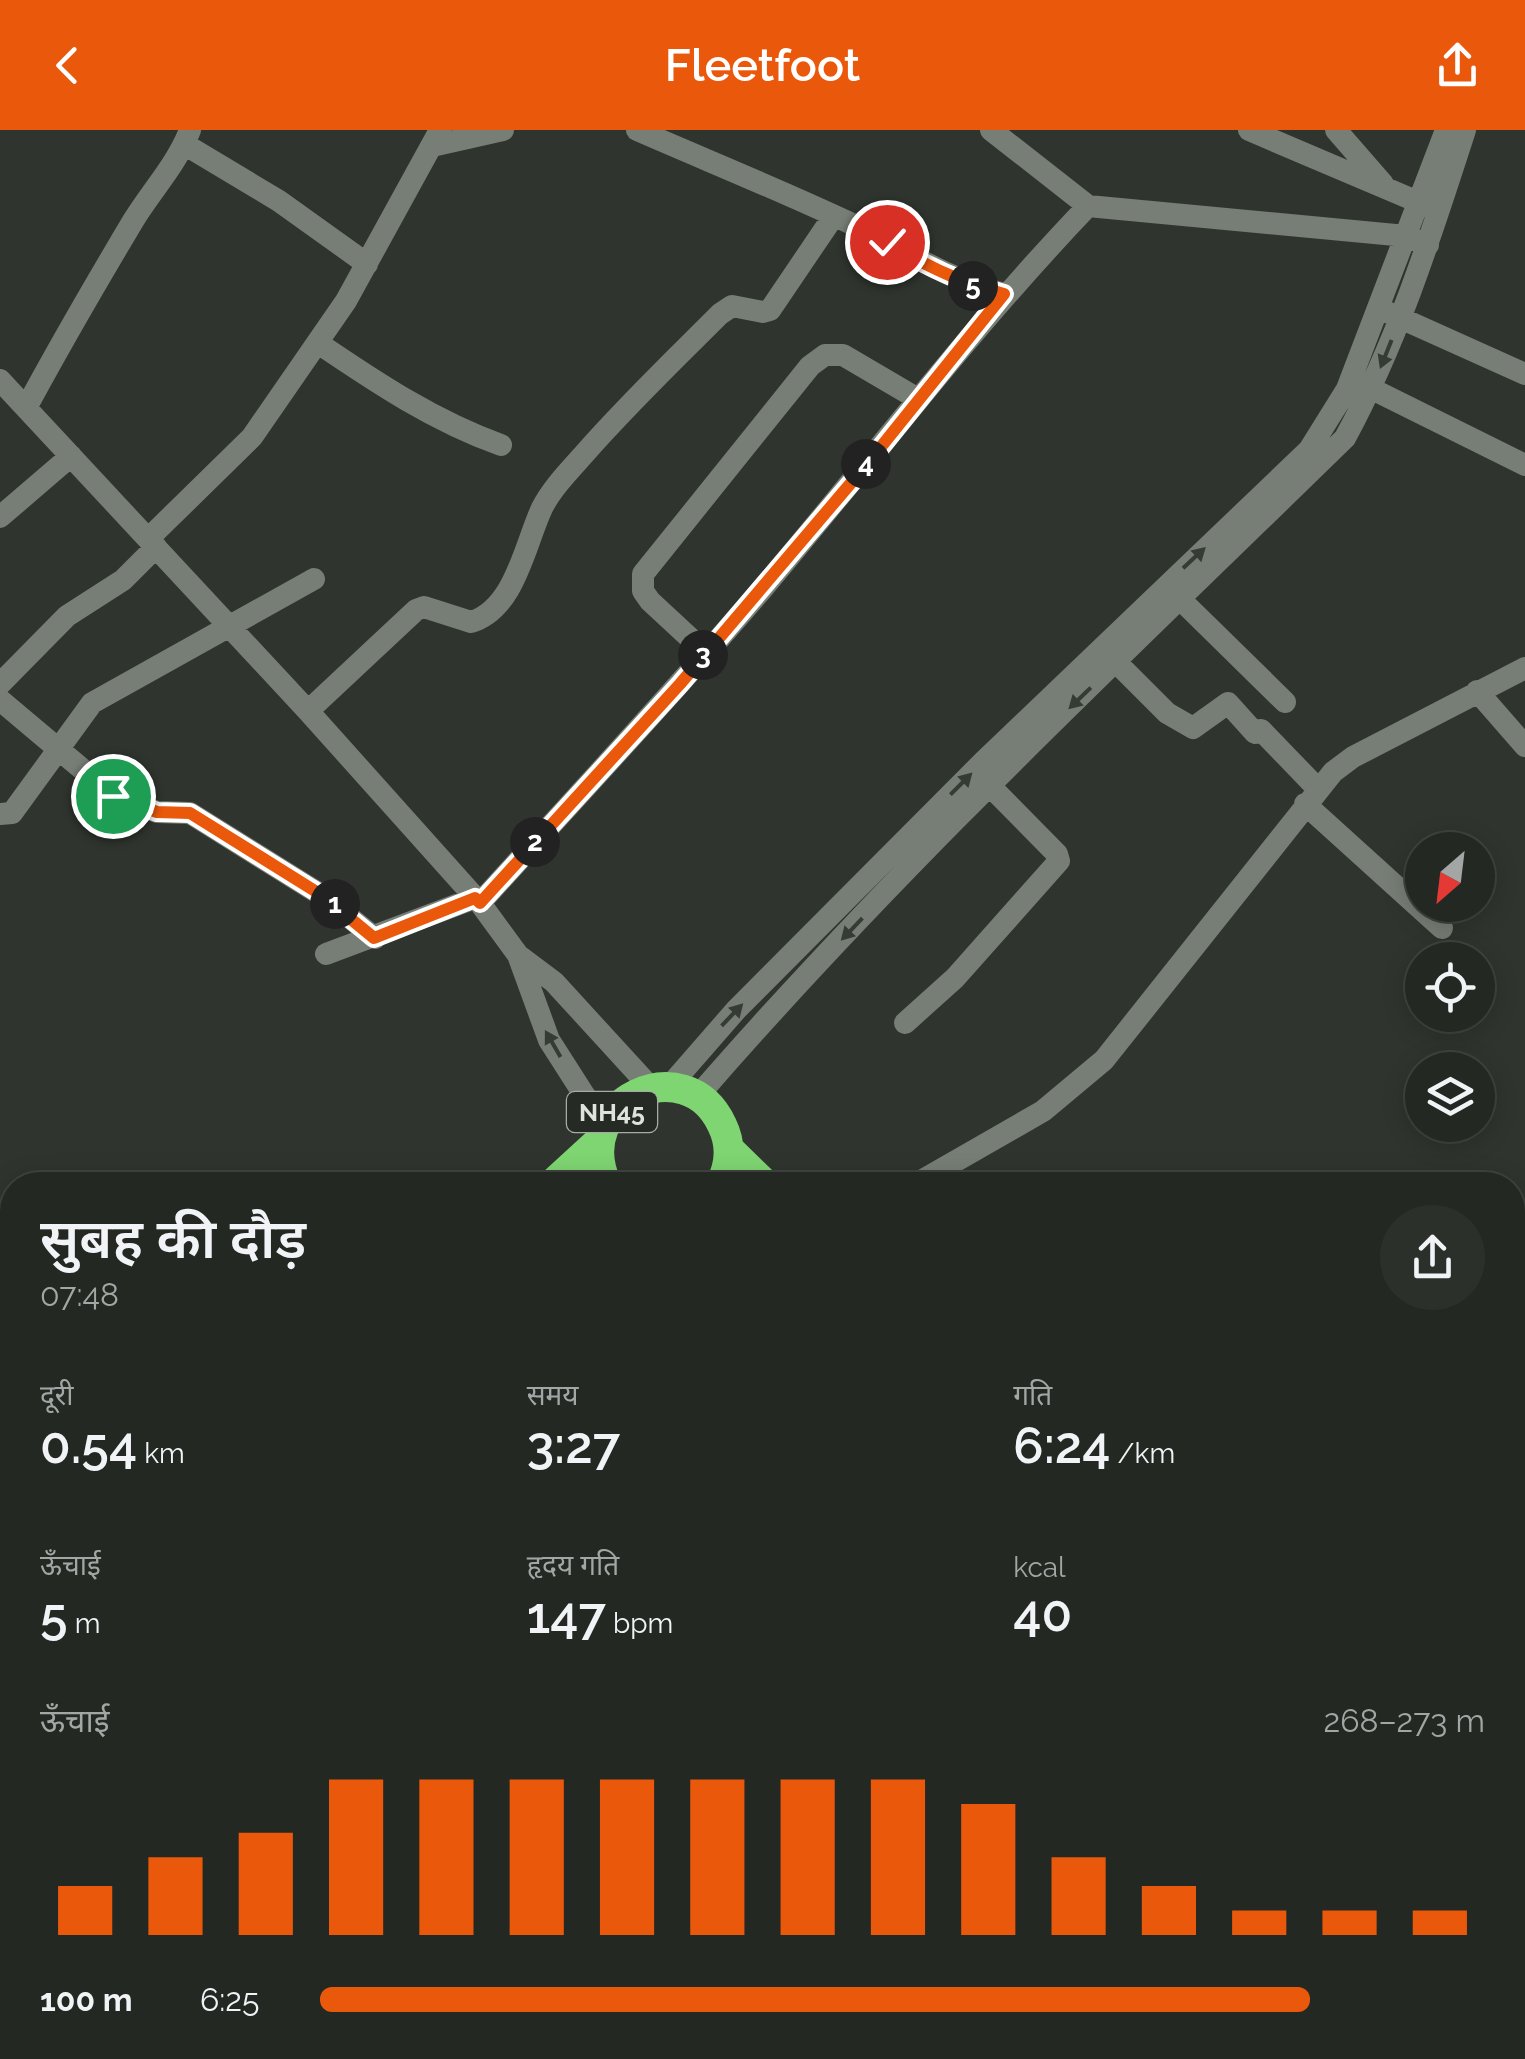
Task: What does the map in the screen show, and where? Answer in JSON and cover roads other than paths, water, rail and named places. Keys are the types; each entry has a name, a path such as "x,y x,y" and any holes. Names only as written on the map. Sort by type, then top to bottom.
{"highway":[{"name":"NH45","path":"564,1172 601,1133 623,1101 660,1088 698,1097 720,1119 729,1149 753,1172"},
{"name":"NH45","path":"601,1133 601,1172"},
{"path":"723,1172 729,1149"}],"street":[{"path":"0,684 66,616 124,580 152,543 252,438 367,264 436,138 503,130"},
{"path":"637,130 833,217 930,268 966,284 1004,294"},
{"path":"991,130 1088,206 1417,241"},
{"path":"1250,130 1430,207"},
{"path":"1336,130 1389,190"},
{"path":"1430,207 1446,130"},
{"path":"518,956 554,982 660,1088 983,762 1308,450 1347,388 1378,310 1417,241 1465,130"},
{"path":"26,408 75,318 187,137 367,264"},
{"path":"326,954 478,900 706,652 1004,294 1088,206"},
{"path":"308,710 416,610 424,607 471,622 496,608 518,570 544,505 562,479 621,412 720,314 732,306 770,310 833,217"},
{"path":"698,1097 761,1024 990,786 1345,438 1372,389 1401,316 1417,241"},
{"path":"1378,310 1401,316 1525,374"},
{"path":"318,343 385,388 458,429 501,445"},
{"path":"706,652 650,601 643,591 643,574 810,366 824,355 843,355 918,399"},
{"path":"0,380 308,710 478,900 518,956 550,1040 601,1133"},
{"path":"1372,389 1525,466"},
{"path":"0,517 71,456"},
{"path":"0,814 12,813 92,703 232,629 314,579"},
{"path":"1180,599 1285,702"},
{"path":"1116,662 1168,713 1194,728 1228,703 1255,733 1261,730 1311,796 1442,928"},
{"path":"937,1172 1043,1112 1104,1060 1311,796 1353,757 1525,668"},
{"path":"1477,691 1525,746"},
{"path":"0,700 113,796 157,812 190,813 337,906 374,938"},
{"path":"906,1023 955,978 1058,861 1057,854 990,786"}]}
